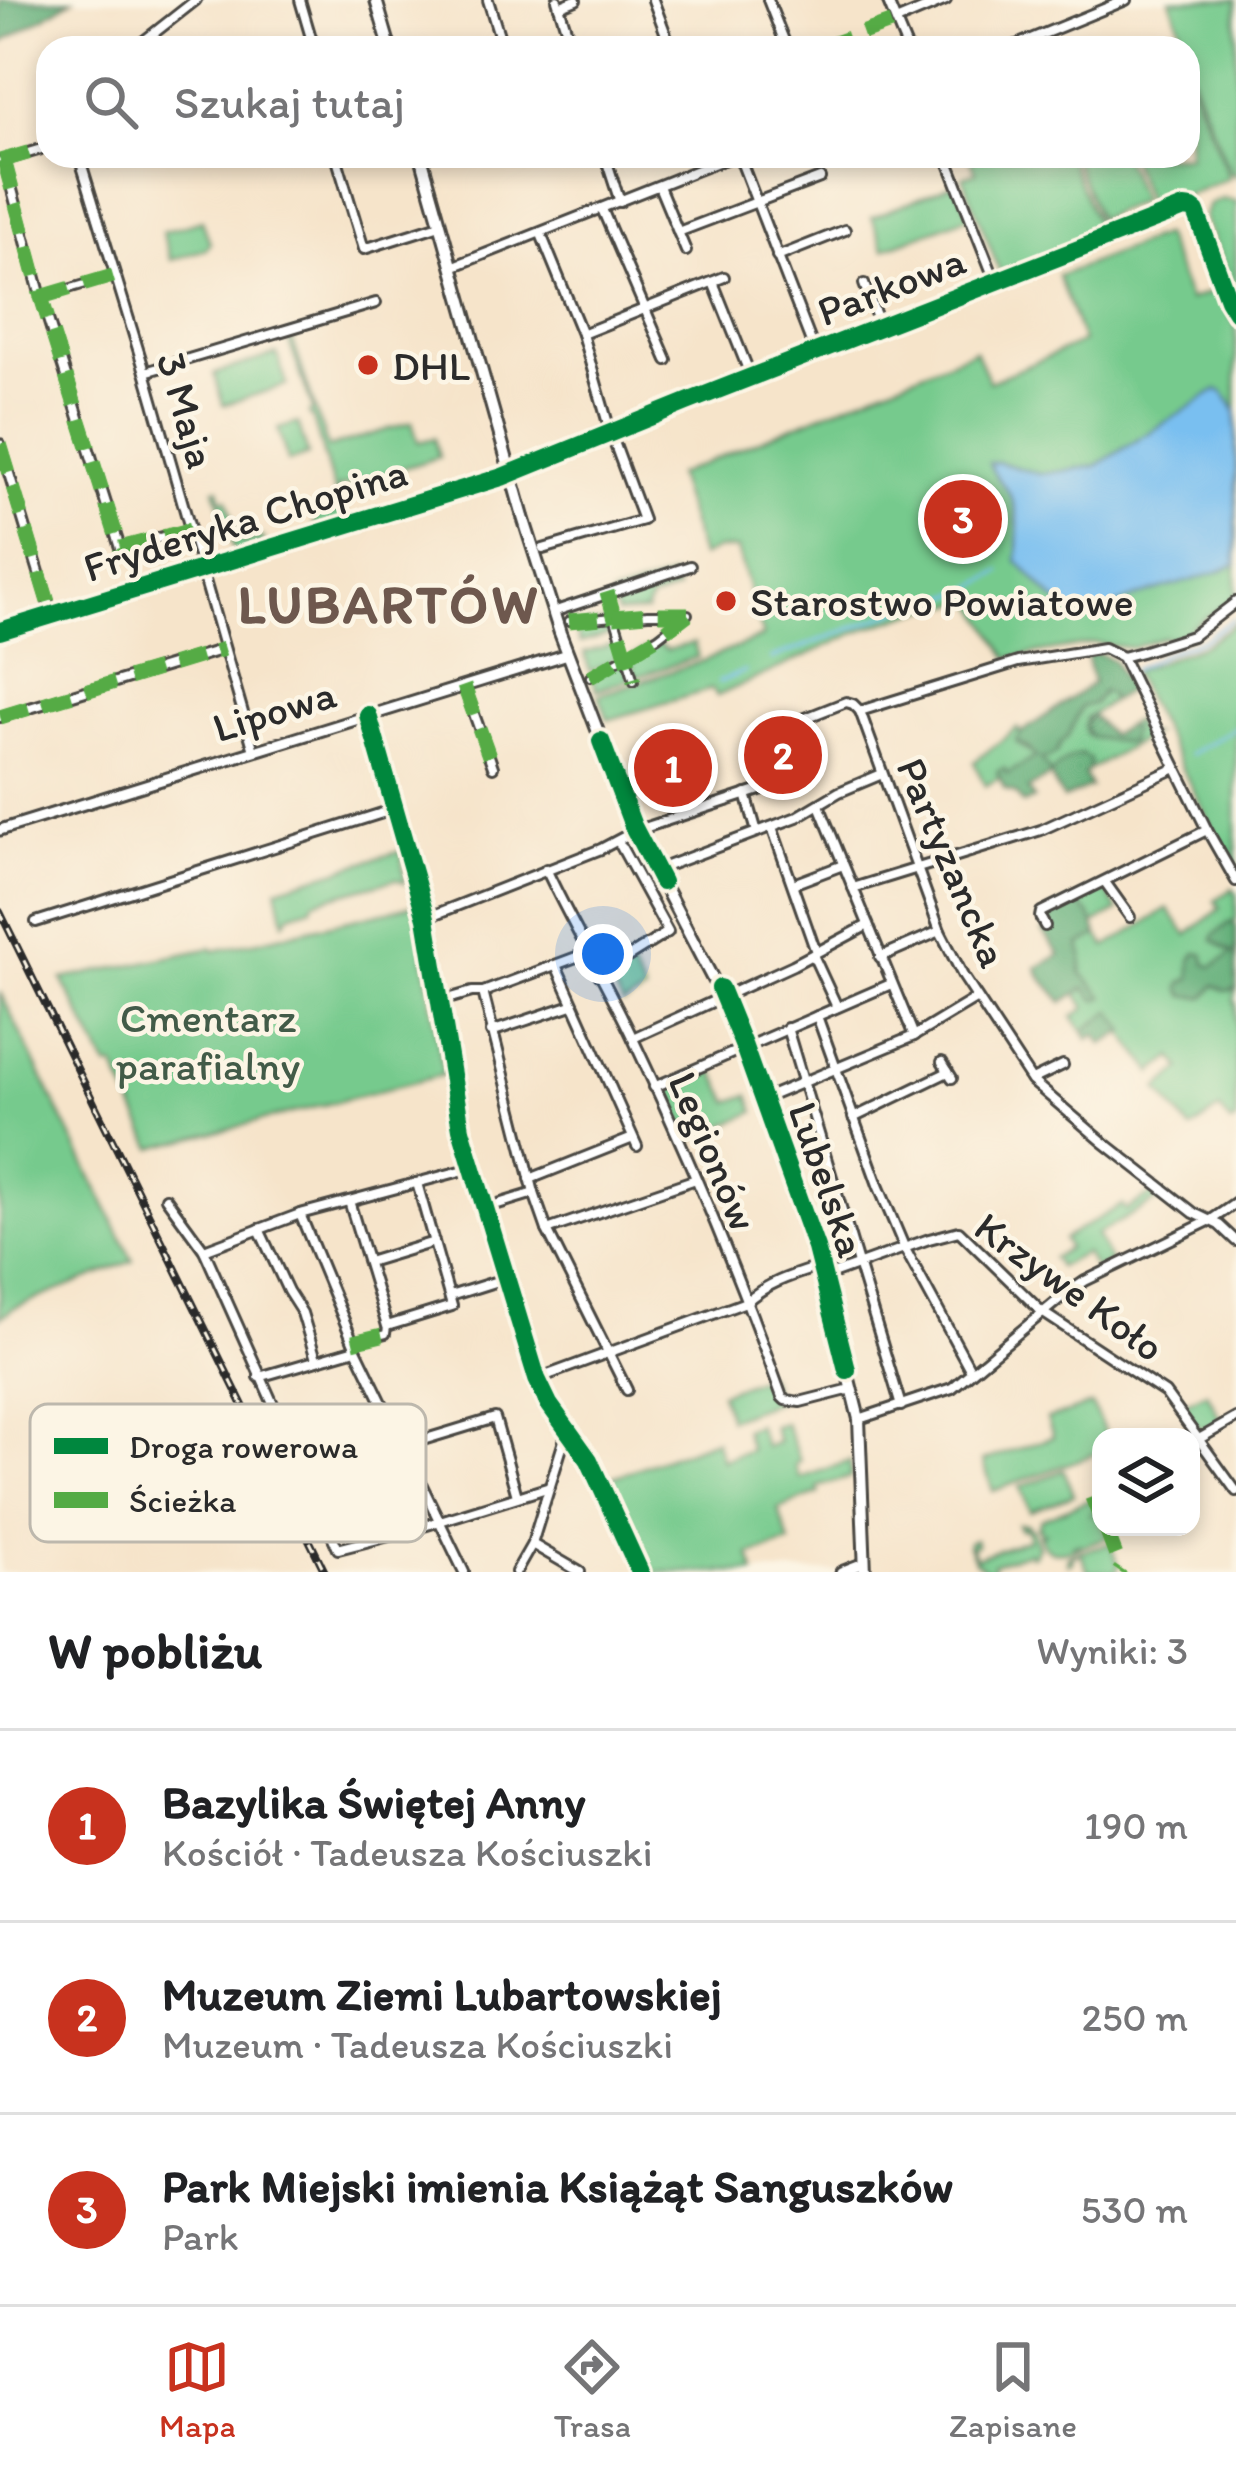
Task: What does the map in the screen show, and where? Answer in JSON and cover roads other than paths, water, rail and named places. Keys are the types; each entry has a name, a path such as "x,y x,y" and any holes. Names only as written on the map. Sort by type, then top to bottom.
{"main road":[{"path":"376,0 386,36"},
{"name":"Lubelska","path":"424,168 568,654 635,831 724,996 823,1272 859,1419 865,1568"}],"street":[{"path":"150,36 196,0"},
{"path":"300,0 310,36"},
{"path":"488,0 499,36"},
{"path":"568,36 558,3 576,0"},
{"path":"653,0 666,36"},
{"path":"768,0 782,36"},
{"path":"887,0 902,36"},
{"path":"896,21 946,0"},
{"path":"1036,36 1126,0"},
{"path":"36,151 2,161 120,548 190,530"},
{"name":"3 Maja","path":"83,168 254,751"},
{"path":"340,168 364,249 440,224"},
{"path":"609,168 620,202"},
{"path":"452,267 705,168"},
{"path":"741,168 815,352"},
{"path":"951,168 996,283"},
{"path":"678,232 820,178"},
{"path":"658,186 686,251"},
{"name":"Parkowa","path":"512,474 1187,208 1196,212 1236,312"},
{"path":"602,209 667,360"},
{"path":"777,256 845,230"},
{"path":"541,234 582,334 611,434 643,520 543,549"},
{"path":"41,297 116,275"},
{"path":"582,334 724,277"},
{"path":"708,284 751,377"},
{"path":"864,284 880,326"},
{"path":"145,372 376,303"},
{"path":"0,444 52,615"},
{"name":"Fryderyka Chopina","path":"0,631 512,474"},
{"path":"553,612 689,566"},
{"path":"607,592 634,681"},
{"path":"1122,657 1192,635 1236,602"},
{"path":"569,622 688,614 590,676"},
{"path":"427,917 635,831 769,787 774,780 760,736 846,702 860,711 1018,662 1104,648 1122,657 1236,881"},
{"path":"0,717 224,650"},
{"name":"Lipowa","path":"0,830 568,654"},
{"path":"464,686 493,767"},
{"name":"Partyzancka","path":"860,711 940,931 977,998 1032,1080 1102,1141 1236,1241"},
{"path":"368,715 427,917 455,1100 472,1168 537,1379 595,1471 640,1572"},
{"path":"853,888 1041,830 1176,768"},
{"path":"656,870 758,832 882,775"},
{"path":"746,794 758,832"},
{"path":"819,805 914,1036"},
{"path":"36,922 395,808"},
{"path":"772,826 837,1007"},
{"path":"1046,926 1041,912 1207,830"},
{"path":"599,975 668,932 618,841"},
{"path":"793,884 843,865"},
{"name":"Legionów","path":"546,869 633,1038 785,1400 800,1402 852,1388"},
{"path":"1105,882 1130,917"},
{"path":"633,1038 868,926"},
{"path":"880,957 940,931"},
{"path":"441,1001 483,992 587,953"},
{"path":"530,1179 635,1142 556,965"},
{"path":"654,1088 891,983"},
{"path":"483,992 547,1230 627,1390"},
{"path":"763,1099 914,1036 977,998"},
{"path":"491,1032 572,1005"},
{"path":"817,1016 905,1249 971,1371"},
{"path":"787,1028 901,1406"},
{"path":"1032,1080 1063,1064"},
{"path":"853,1118 947,1071"},
{"path":"204,1250 301,1214 472,1168"},
{"path":"547,1230 696,1179"},
{"path":"388,1326 452,1304 417,1183"},
{"path":"485,1208 534,1192"},
{"path":"166,1198 204,1250 271,1404"},
{"path":"259,1377 386,1334 388,1326 349,1202"},
{"path":"859,1419 952,1388 1085,1282 1236,1203"},
{"path":"301,1214 383,1404"},
{"path":"260,1228 287,1292 302,1313 316,1359"},
{"name":"Krzywe Koło","path":"537,1379 746,1302 766,1285 860,1266 959,1231 1042,1312 1165,1393 1190,1428"},
{"path":"368,1262 434,1242"},
{"path":"450,1296 507,1278"},
{"path":"426,1439 495,1418 517,1496"},
{"path":"1200,1438 1236,1418"},
{"path":"517,1572 532,1544 568,1430"},
{"name":"Krzywe Koło","path":"1200,1442 1236,1491"},
{"path":"426,1524 550,1487"},
{"path":"426,1492 464,1572"},
{"path":"335,1542 338,1549 363,1542"},
{"path":"532,1544 580,1572"},
{"path":"841,1572 865,1568"}],"water":[{"path":"1217,390 1236,411 1236,564 1092,613 1072,610 1054,599 1017,561 1014,505 989,463 1040,474 1096,466"}],"waterway":[{"path":"973,588 1001,571"},
{"path":"771,659 908,607 964,592"},
{"path":"1133,670 1204,639 1233,619"},
{"path":"719,682 745,671"},
{"path":"1190,754 1236,728"}],"railway":[{"path":"0,912 242,1404"},
{"path":"310,1542 325,1572"}],"place":[{"name":"DHL","path":"368,365"},
{"name":"Park Miejski imienia Książąt Sanguszków","path":"963,519"},
{"name":"Starostwo Powiatowe","path":"726,601"},
{"name":"Muzeum Ziemi Lubartowskiej","path":"783,755"},
{"name":"Bazylika Świętej Anny","path":"673,768"}],"district":[{"name":"LUBARTÓW","path":"389,604"}],"park label":[{"name":"Cmentarz parafialny","path":"208,1041"}]}
